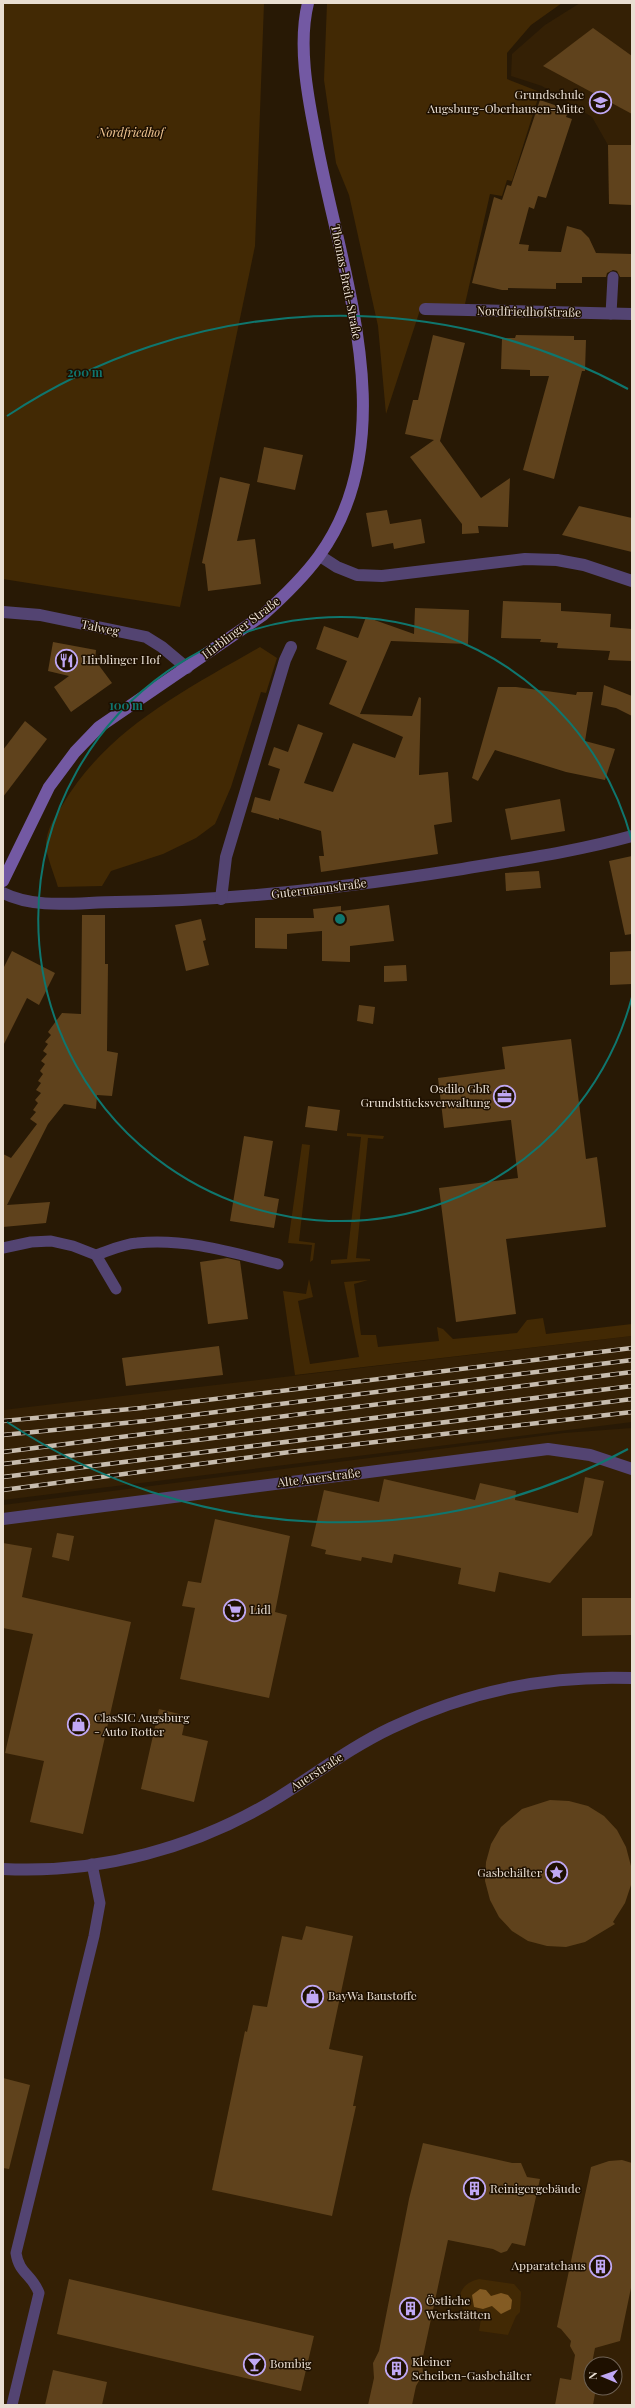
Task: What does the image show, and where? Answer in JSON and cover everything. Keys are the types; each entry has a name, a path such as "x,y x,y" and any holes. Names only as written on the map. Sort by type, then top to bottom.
{"main road":[{"name":"Thomas-Breit-Straße","path":"308,3 304,47 305,81 321,168 356,325 362,374 363,422 358,467 339,522 320,556"},
{"name":"Hirblinger Straße","path":"3,881 49,787 74,752 99,727 263,615 288,593 320,556"}],"street":[{"name":"Nordfriedhofstraße","path":"425,310 632,314"},
{"path":"320,556 337,567 357,575 382,576 525,559 557,560 584,565 632,581"},
{"name":"Talweg","path":"3,612 40,614 146,637 162,646 186,668"},
{"path":"221,899 226,857 285,660 291,646"},
{"name":"Gutermannstraße","path":"3,894 17,901 45,903 162,903 293,893 425,875 579,850 632,836"},
{"name":"Alte Auerstraße","path":"3,1519 548,1449 590,1455 632,1469"},
{"name":"Auerstraße","path":"3,1869 49,1869 92,1864 135,1857 177,1845 236,1822 279,1797 339,1757 390,1729 445,1706 508,1688 559,1679 632,1678"}],"lane":[{"path":"611,314 613,277"},
{"path":"3,1248 31,1242 51,1241 96,1255 135,1243 177,1242 212,1246 278,1264"},
{"path":"96,1255 116,1289"},
{"path":"12,2405 39,2293 35,2281 24,2272 17,2262 16,2253 94,1936 100,1903 92,1864"}],"shaded area":[{"name":"Grundschule Augsburg-Oberhausen-Mitte","path":"580,3 632,3 632,205 609,204 608,145 592,117 542,86 511,76 512,54 545,25"},
{"path":"632,1336 632,1422 3,1500 3,1410"},
{"path":"632,1428 632,2405 3,2405 3,1505 564,1433"},
{"path":"480,2289 486,2290 491,2296 501,2293 508,2295 512,2300 511,2309 501,2314 492,2306 483,2309 474,2307 472,2295"}],"green space":[{"name":"Nordfriedhof","path":"3,3 264,3 255,246 180,607 3,579"},
{"path":"327,3 562,3 531,25 507,53 507,79 540,92 512,181 507,180 502,196 490,194 465,304 420,310 386,414 378,326 349,195 336,163 324,80"},
{"path":"260,647 277,658 266,693 261,692 231,787 215,824 196,838 163,854 111,871 102,886 58,887 47,853 47,838 54,818 81,777 125,732 151,713 177,695"},
{"path":"347,1133 384,1136 383,1139 368,1138 356,1258 370,1259 370,1261 331,1264 331,1260 347,1259 361,1137 347,1136"},
{"path":"302,1144 310,1145 299,1241 315,1243 313,1260 310,1262 312,1245 288,1243"},
{"path":"309,1279 313,1297 298,1301 310,1364 359,1357 344,1282 368,1280 354,1284 361,1335 376,1335 378,1347 439,1341 437,1327 443,1329 453,1339 517,1333 527,1320 543,1318 546,1334 632,1324 632,1336 295,1375 283,1291 306,1294"},
{"path":"479,2279 514,2284 521,2292 520,2312 516,2316 508,2335 479,2331 481,2319 472,2316 461,2306 460,2299 464,2287 470,2282"}],"building":[{"path":"593,28 632,56 632,114 543,66"},
{"path":"540,100 569,110 566,117 572,119 546,198 538,196 534,209 529,207 519,244 529,245 528,251 561,252 567,226 581,230 589,238 596,253 632,254 632,277 620,277 617,271 613,270 607,273 606,277 582,277 582,283 556,283 556,289 508,288 508,290 502,290 472,283 494,197 502,200 507,185 511,186"},
{"path":"608,145 632,145 632,205 609,204"},
{"path":"433,335 465,343 440,441 481,498 510,478 508,527 478,526 479,533 462,534 462,524 410,457 434,440 405,434 413,400 418,400"},
{"path":"516,335 574,336 574,340 586,340 585,371 582,371 554,479 523,470 549,376 530,376 530,370 501,369 502,338 515,338"},
{"path":"264,447 303,455 295,490 257,482"},
{"path":"220,477 250,484 237,541 255,539 261,584 208,591 205,564 202,563"},
{"path":"579,506 632,518 632,552 562,535"},
{"path":"387,510 390,524 421,519 425,543 394,549 393,543 372,547 366,513"},
{"path":"503,601 561,603 561,611 611,614 610,627 632,629 632,661 608,660 610,651 557,648 558,643 540,642 541,639 501,638"},
{"path":"415,608 469,610 468,644 391,641 360,714 412,716 419,697 421,698 419,775 448,772 452,822 434,825 438,854 321,872 319,856 324,856 321,831 279,818 279,820 251,812 255,797 270,801 280,769 268,765 274,747 288,752 298,724 323,733 304,783 333,792 353,743 395,758 403,737 329,704 347,661 316,649 324,626 358,638 366,617 414,634"},
{"path":"53,642 96,650 95,660 112,683 71,712 54,687 69,676 48,671"},
{"path":"604,685 632,696 632,716 616,708 601,705"},
{"path":"498,687 516,687 576,695 577,692 593,692 585,741 615,749 605,780 566,772 495,750 478,781 472,778"},
{"path":"25,721 47,739 3,797 3,750"},
{"path":"560,799 565,831 511,840 505,809"},
{"path":"632,856 632,934 625,935 609,861"},
{"path":"539,871 541,888 506,891 505,873"},
{"path":"389,905 394,941 350,946 350,962 322,961 322,931 287,934 287,949 255,948 255,918 314,918 313,909 341,906 341,911"},
{"path":"82,915 105,915 105,964 108,964 107,1051 118,1053 112,1096 97,1095 96,1109 64,1104 48,1124 7,1205 50,1202 46,1223 3,1227 3,1154 11,1158 37,1124 30,1119 36,1112 33,1110 38,1103 35,1100 41,1093 36,1090 41,1083 38,1081 43,1074 40,1071 45,1064 41,1061 47,1054 43,1051 48,1044 45,1042 51,1035 48,1032 62,1013 81,1014"},
{"path":"201,919 206,940 203,941 209,965 186,971 175,925"},
{"path":"12,951 55,973 39,1005 27,998 3,1046 3,969"},
{"path":"632,951 632,984 610,985 610,952"},
{"path":"406,965 407,981 384,982 384,966"},
{"path":"359,1005 375,1007 373,1024 357,1021"},
{"path":"571,1039 586,1159 597,1157 606,1227 506,1239 516,1314 456,1322 439,1188 518,1178 511,1120 444,1128 438,1078 505,1069 502,1047"},
{"path":"308,1106 340,1110 337,1131 305,1127"},
{"path":"244,1136 273,1141 264,1196 279,1199 274,1228 230,1221"},
{"path":"227,1258 240,1261 248,1319 208,1324 200,1262"},
{"path":"219,1346 223,1375 126,1386 122,1358"},
{"path":"585,1477 604,1481 592,1535 550,1583 499,1572 495,1592 458,1584 461,1568 394,1554 392,1563 362,1557 361,1561 325,1554 326,1550 311,1546 324,1490 379,1502 384,1479 475,1500 480,1483 516,1491 515,1500 578,1513"},
{"name":"Lidl","path":"215,1519 290,1536 275,1612 287,1615 269,1698 180,1679 195,1608 182,1606 188,1581 201,1583"},
{"path":"57,1533 74,1536 69,1561 52,1557"},
{"path":"3,1543 32,1548 22,1597 131,1622 83,1834 30,1822 44,1761 5,1753 33,1634 3,1628"},
{"path":"582,1598 632,1598 632,1635 582,1636"},
{"path":"159,1709 183,1715 182,1721 185,1721 182,1735 208,1741 194,1802 141,1789"},
{"path":"550,1800 569,1801 588,1806 604,1816 617,1830 626,1847 631,1866 631,1885 625,1903 613,1922 615,1924 585,1942 566,1947 547,1946 528,1941 512,1931 499,1917 490,1900 485,1881 486,1862 491,1844 501,1827 522,1809"},
{"path":"306,1926 353,1936 329,2049 363,2056 353,2106 356,2106 332,2216 212,2190 245,2031 247,2032 253,2005 267,2007 282,1936 302,1940"},
{"path":"3,2078 30,2085 9,2169 3,2168"},
{"path":"423,2143 512,2163 521,2163 527,2177 540,2179 525,2246 512,2243 507,2251 501,2253 493,2249 448,2240 422,2361 423,2374 416,2386 412,2405 368,2405 374,2378 373,2363 379,2351 409,2199"},
{"name":"Apparatehaus","path":"622,2160 632,2163 632,2283 620,2341 595,2348 593,2356 583,2356 583,2396 595,2396 593,2405 555,2405 560,2378 571,2380 575,2355 570,2346 571,2341 561,2329 557,2327 591,2167 609,2161"},
{"path":"69,2279 314,2336 301,2391 57,2334"},
{"path":"53,2370 107,2382 102,2405 45,2405"}],"railway":[{"path":"3,1421 141,1408 632,1348"},
{"path":"3,1435 145,1421 632,1360"},
{"path":"3,1452 632,1372"},
{"path":"3,1464 632,1386"},
{"path":"3,1477 632,1399"},
{"path":"3,1490 290,1452 632,1412"}],"place":[{"name":"Grundschule Augsburg-Oberhausen-Mitte","path":"600,102"},
{"name":"Hirblinger Hof","path":"66,660"},
{"name":"Osdilo GbR Grundstücksverwaltung","path":"505,1096"},
{"name":"Lidl","path":"235,1610"},
{"name":"ClasSIC Augsburg - Auto Rotter","path":"79,1725"},
{"name":"Gasbehälter","path":"557,1873"},
{"name":"BayWa Baustoffe","path":"313,1996"},
{"name":"Reinigergebäude","path":"474,2189"},
{"name":"Apparatehaus","path":"601,2266"},
{"name":"Östliche Werkstätten","path":"411,2308"},
{"name":"Bombig","path":"254,2364"},
{"name":"Kleiner Scheiben-Gasbehälter","path":"397,2369"}]}
